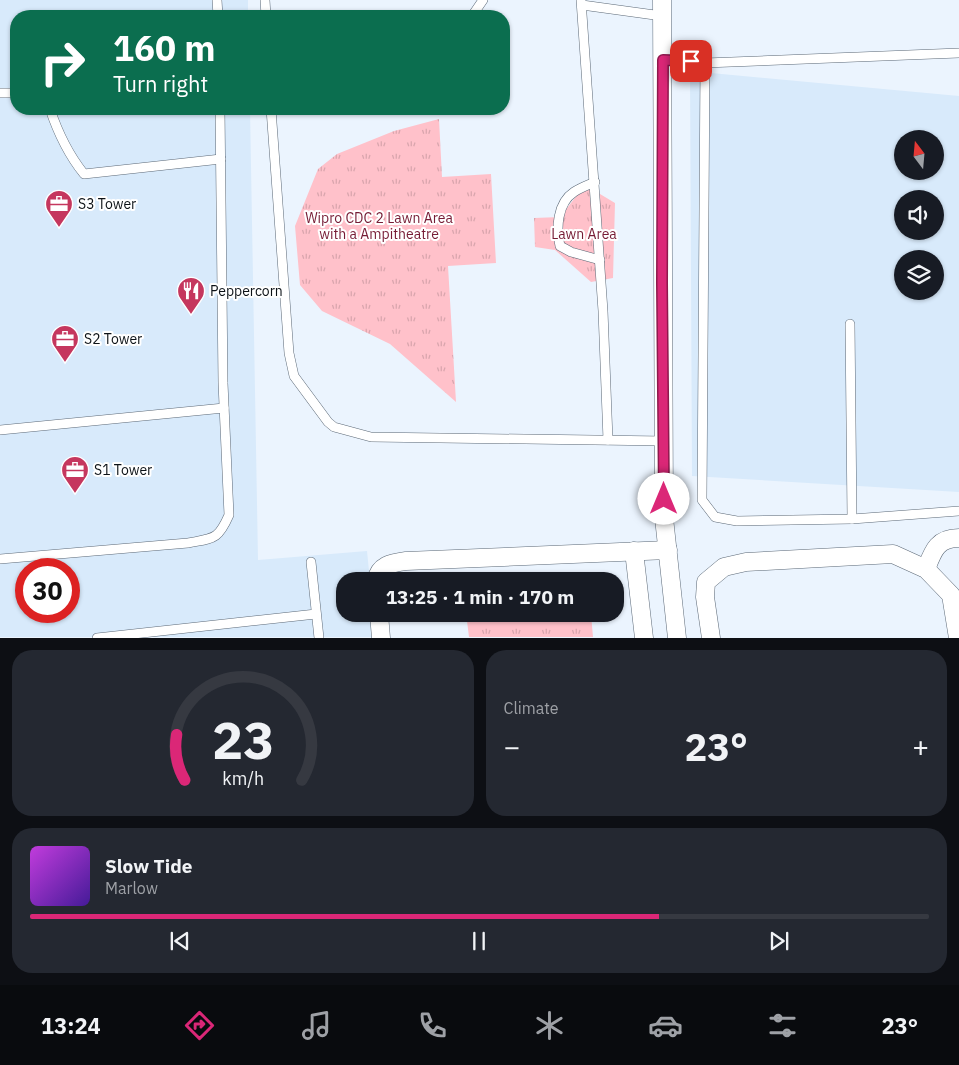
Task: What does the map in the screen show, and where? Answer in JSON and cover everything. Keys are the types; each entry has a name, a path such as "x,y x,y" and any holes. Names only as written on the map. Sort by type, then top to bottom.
{"street":[{"path":"662,8 664,518 677,638"},
{"path":"926,569 934,548 950,538 959,538"},
{"path":"379,572 390,563 406,561 668,550"},
{"path":"634,551 644,638"},
{"path":"711,638 705,597 706,582 724,567 746,562 893,554 926,569 952,595 958,638"},
{"path":"380,622 382,638"}],"lane":[{"path":"608,440 600,260 582,2 662,8"},
{"path":"663,60 705,63 959,54"},
{"path":"705,63 702,500 715,517 737,522 852,519 959,511"},
{"path":"52,115 66,147 84,174 221,159"},
{"path":"0,559 188,543 212,538 222,530 229,515 224,408 220,115"},
{"path":"271,115 289,354 294,376 334,428 371,437 664,441"},
{"path":"595,182 573,192 562,206 557,234 560,246 572,252 600,260"},
{"path":"850,324 852,519"},
{"path":"0,430 224,408"},
{"path":"311,562 319,638"},
{"path":"97,638 316,614"}],"shaded area":[{"path":"0,0 248,0 248,10 10,10 10,115 250,115 258,560 367,551 369,572 336,572 336,622 374,622 375,637 0,637"},
{"path":"690,71 959,96 959,492 692,476"}],"green space":[{"name":"Wipro CDC 2 Lawn Area with a Ampitheatre","path":"439,119 442,177 491,174 496,263 448,266 456,402 390,344 322,311 300,285 295,226 318,169 337,154 394,131"},
{"name":"Lawn Area","path":"585,185 615,203 613,278 591,282 555,250 535,247 534,218 560,217"},
{"path":"467,622 592,622 593,637 469,637"}],"place":[{"name":"S3 Tower","path":"59,228"},
{"name":"Peppercorn","path":"191,315"},
{"name":"S2 Tower","path":"65,363"},
{"name":"S1 Tower","path":"75,494"}],"route":[{"path":"664,499 662,283 663,60 691,61"}]}
